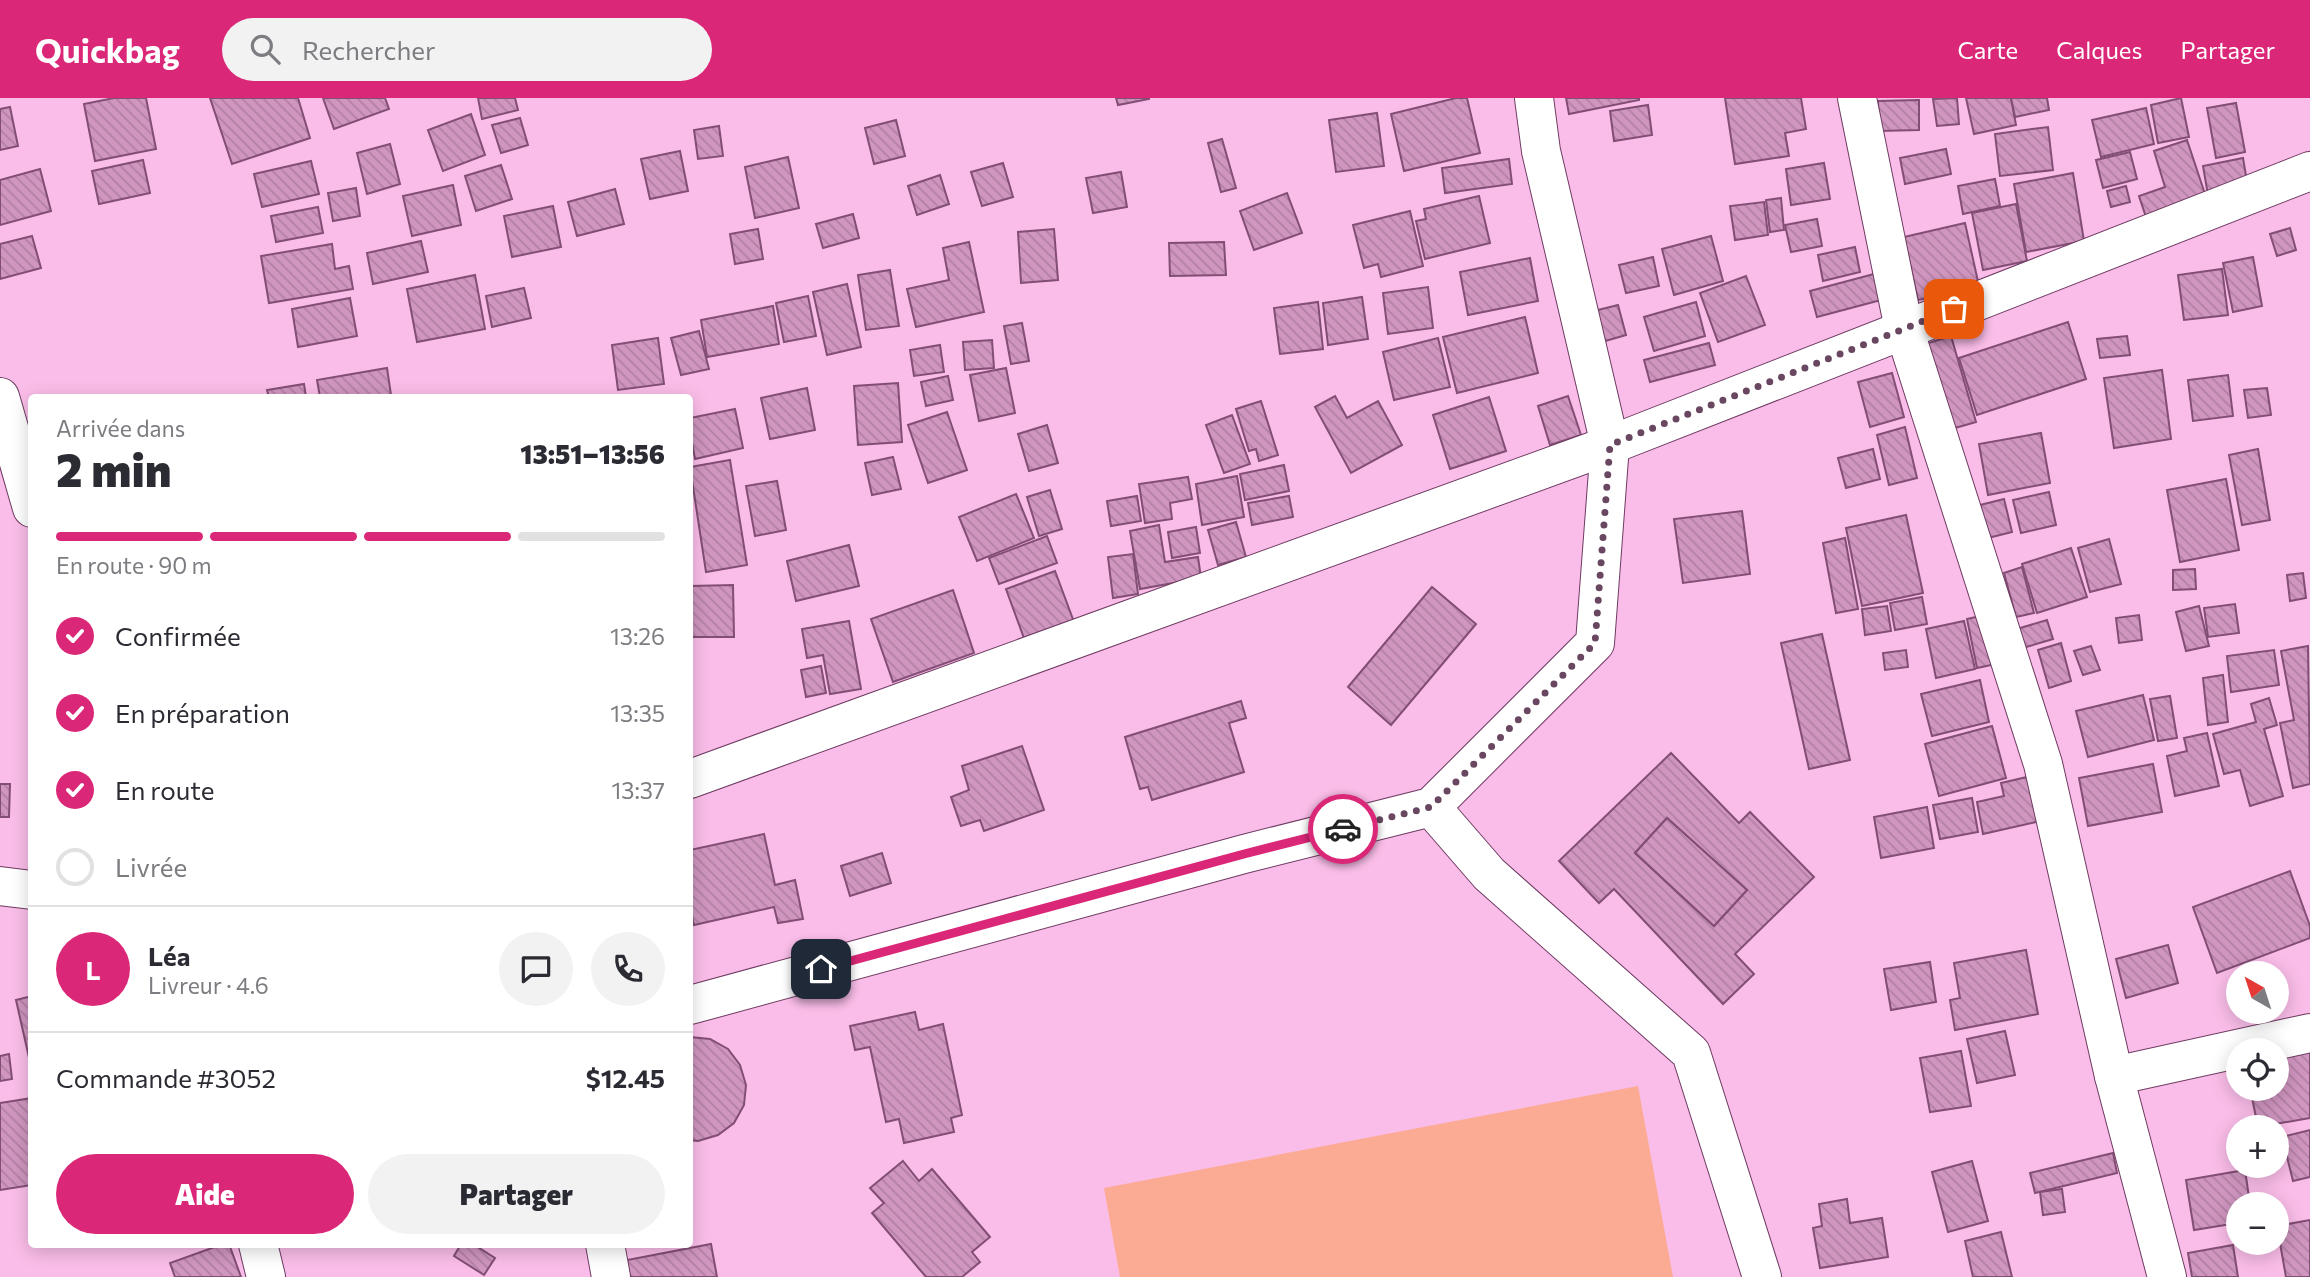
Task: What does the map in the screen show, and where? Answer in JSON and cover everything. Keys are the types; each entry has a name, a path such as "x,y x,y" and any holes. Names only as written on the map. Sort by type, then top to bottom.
{"street":[{"path":"693,1004 1244,854 1431,807 1595,643 1610,445 1541,151 1534,98"},
{"path":"1857,98 1903,329 2043,764 2114,1076 2167,1277"},
{"path":"693,778 1610,445 2310,172"},
{"path":"0,397 28,495"},
{"path":"1431,807 1489,874 1691,1053 1762,1277"},
{"path":"0,886 28,890"},
{"path":"2114,1076 2310,1033"},
{"path":"259,1248 266,1277"},
{"path":"606,1248 611,1277"}],"shaded area":[{"path":"1638,1086 1673,1277 1120,1277 1104,1188"}],"building":[{"path":"114,98 146,98 156,149 95,161 84,104"},
{"path":"210,98 298,98 310,138 232,164"},
{"path":"323,98 385,98 389,109 334,129"},
{"path":"478,98 515,98 518,110 482,119"},
{"path":"1116,98 1149,98 1149,99 1118,105"},
{"path":"1456,98 1467,98 1480,153 1404,171 1391,114"},
{"path":"1566,98 1639,98 1639,100 1569,114"},
{"path":"1725,98 1801,98 1806,129 1785,133 1789,156 1735,164"},
{"path":"1957,98 1959,124 1937,126 1933,99"},
{"path":"1966,98 2011,98 2016,125 1974,134"},
{"path":"2011,98 2047,98 2049,110 2015,117"},
{"path":"2181,98 2189,137 2158,143 2151,105"},
{"path":"1919,100 1919,130 1879,131 1878,101"},
{"path":"2236,103 2245,152 2216,158 2207,108"},
{"path":"1648,105 1652,135 1614,141 1610,111"},
{"path":"10,107 18,146 0,150 0,109"},
{"path":"2146,108 2154,144 2101,157 2092,120"},
{"path":"1377,113 1384,166 1336,172 1329,120"},
{"path":"471,114 485,155 443,171 428,130"},
{"path":"520,118 528,145 501,153 492,125"},
{"path":"896,120 905,156 874,164 865,128"},
{"path":"719,126 723,156 698,159 694,130"},
{"path":"2048,127 2053,170 2000,176 1995,134"},
{"path":"1222,139 1236,188 1221,192 1208,143"},
{"path":"2187,140 2209,206 2149,226 2139,196 2165,187 2154,151"},
{"path":"390,144 400,184 367,194 357,153"},
{"path":"1946,149 1951,174 1905,184 1900,158"},
{"path":"680,151 688,191 650,199 641,159"},
{"path":"2130,152 2137,179 2103,188 2096,160"},
{"path":"788,157 799,208 755,218 745,167"},
{"path":"2243,158 2248,188 2208,195 2203,166"},
{"path":"1509,159 1512,184 1445,193 1442,168"},
{"path":"143,160 150,193 99,204 92,171"},
{"path":"311,161 319,194 262,207 254,174"},
{"path":"1003,163 1013,197 982,206 971,172"},
{"path":"1824,163 1830,199 1791,205 1786,169"},
{"path":"501,165 512,199 476,211 465,176"},
{"path":"40,169 51,211 0,225 0,180"},
{"path":"1121,172 1127,207 1093,213 1086,178"},
{"path":"2073,173 2084,241 2026,252 2014,184"},
{"path":"940,175 949,204 917,215 908,186"},
{"path":"1995,179 2000,206 1963,214 1958,186"},
{"path":"453,185 461,225 412,236 403,196"},
{"path":"2126,186 2130,202 2111,207 2107,191"},
{"path":"356,188 360,216 333,221 328,193"},
{"path":"615,189 624,224 577,236 568,202"},
{"path":"1287,193 1302,233 1254,250 1240,211"},
{"path":"1479,196 1490,243 1425,259 1416,221 1426,219 1424,209"},
{"path":"1781,198 1784,230 1770,232 1766,200"},
{"path":"1764,202 1768,235 1735,240 1730,206"},
{"path":"2016,204 2027,261 1983,270 1972,213"},
{"path":"553,206 561,247 512,257 504,216"},
{"path":"318,207 323,233 276,242 271,216"},
{"path":"1410,211 1423,266 1381,277 1378,264 1364,268 1353,225"},
{"path":"853,214 859,238 823,248 816,224"},
{"path":"1817,219 1822,246 1791,252 1785,225"},
{"path":"1965,223 1979,286 1918,300 1904,237"},
{"path":"2290,228 2296,250 2277,256 2270,234"},
{"path":"758,229 763,259 735,264 730,234"},
{"path":"1054,229 1058,280 1021,283 1018,232"},
{"path":"32,236 41,268 0,279 0,244"},
{"path":"1711,236 1723,281 1674,295 1662,249"},
{"path":"421,241 428,272 373,284 367,253"},
{"path":"969,242 984,312 916,327 907,289 949,280 943,248"},
{"path":"1224,242 1226,275 1170,276 1169,243"},
{"path":"332,244 335,269 349,266 353,289 269,303 261,256"},
{"path":"1855,247 1860,272 1823,281 1818,255"},
{"path":"1653,257 1659,286 1626,293 1619,265"},
{"path":"2253,257 2262,306 2233,312 2223,263"},
{"path":"1530,258 1538,301 1468,315 1460,272"},
{"path":"2222,269 2228,315 2184,320 2178,275"},
{"path":"890,270 899,326 866,330 858,275"},
{"path":"1874,274 1881,300 1817,317 1810,291"},
{"path":"475,275 485,329 417,342 407,289"},
{"path":"1746,276 1765,325 1718,342 1700,293"},
{"path":"847,284 861,347 827,355 813,292"},
{"path":"1428,287 1433,328 1388,334 1383,293"},
{"path":"524,288 531,318 492,327 486,296"},
{"path":"808,296 816,336 784,342 776,303"},
{"path":"1362,297 1368,339 1328,345 1323,303"},
{"path":"350,298 357,336 298,347 292,309"},
{"path":"1318,302 1323,349 1280,354 1274,308"},
{"path":"1696,302 1705,336 1654,351 1644,317"},
{"path":"1618,305 1626,335 1595,344 1586,313"},
{"path":"773,306 779,344 707,357 701,320"},
{"path":"1525,317 1538,373 1457,393 1443,337"},
{"path":"2068,322 2086,379 1977,415 1959,358"},
{"path":"1022,323 1029,361 1011,364 1004,326"},
{"path":"699,331 709,369 681,375 671,338"},
{"path":"1951,336 1976,422 1941,432 1916,347"},
{"path":"2127,336 2130,355 2100,358 2097,339"},
{"path":"658,338 664,384 618,390 612,345"},
{"path":"1438,338 1450,387 1394,400 1383,352"},
{"path":"992,340 994,368 965,370 963,342"},
{"path":"1709,343 1715,365 1650,382 1644,360"},
{"path":"940,345 944,372 914,376 910,350"},
{"path":"387,368 391,394 319,394 317,380"},
{"path":"1006,368 1015,413 979,421 970,375"},
{"path":"2162,370 2171,439 2114,448 2104,378"},
{"path":"1892,373 1904,417 1870,427 1858,382"},
{"path":"2228,375 2233,416 2193,421 2188,380"},
{"path":"948,376 953,400 926,406 921,382"},
{"path":"898,383 902,442 858,445 854,386"},
{"path":"304,384 306,394 268,394 267,390"},
{"path":"807,388 815,430 770,439 761,398"},
{"path":"2267,388 2271,415 2248,418 2244,390"},
{"path":"1335,396 1347,418 1378,401 1402,445 1351,473 1315,407"},
{"path":"1568,396 1581,435 1550,445 1538,406"},
{"path":"1489,397 1506,451 1450,469 1433,415"},
{"path":"1261,401 1278,455 1259,461 1256,449 1249,451 1236,409"},
{"path":"735,409 743,448 695,459 693,417"},
{"path":"947,412 967,470 928,483 908,425"},
{"path":"1232,415 1250,464 1224,473 1206,425"},
{"path":"1047,425 1058,463 1029,471 1018,434"},
{"path":"1905,427 1917,478 1889,485 1877,435"},
{"path":"2041,433 2050,483 1988,495 1979,444"},
{"path":"1873,449 1880,479 1846,488 1838,458"},
{"path":"2258,449 2270,520 2242,525 2229,455"},
{"path":"893,457 901,489 872,495 865,463"},
{"path":"730,460 747,565 706,572 693,487 693,466"},
{"path":"1284,465 1289,491 1245,500 1240,474"},
{"path":"1237,476 1244,517 1202,525 1196,484"},
{"path":"1188,477 1192,499 1170,503 1172,519 1145,523 1139,484"},
{"path":"2226,479 2239,550 2180,562 2167,490"},
{"path":"777,481 786,530 755,536 746,486"},
{"path":"1050,490 1062,529 1039,536 1027,497"},
{"path":"2049,492 2056,525 2021,533 2013,500"},
{"path":"1016,494 1034,538 977,561 959,517"},
{"path":"1137,496 1141,521 1111,526 1107,501"},
{"path":"1289,496 1293,517 1252,525 1248,503"},
{"path":"2004,499 2012,532 1988,538 1980,505"},
{"path":"1742,511 1750,574 1683,583 1674,519"},
{"path":"1906,515 1923,593 1862,606 1846,528"},
{"path":"1236,522 1246,557 1218,565 1208,530"},
{"path":"1159,525 1165,562 1198,557 1201,578 1140,589 1130,531"},
{"path":"1196,527 1200,553 1172,558 1168,532"},
{"path":"1047,536 1057,563 999,584 989,558"},
{"path":"1845,538 1858,609 1836,613 1823,543"},
{"path":"2109,539 2121,584 2090,592 2078,548"},
{"path":"849,545 859,586 796,601 787,561"},
{"path":"2071,548 2087,597 2037,613 2022,564"},
{"path":"1133,554 1138,594 1113,598 1108,557"},
{"path":"2022,567 2034,613 2016,617 2004,573"},
{"path":"2195,569 2196,589 2173,590 2173,570"},
{"path":"1055,571 1074,622 1025,641 1006,589"},
{"path":"2303,573 2306,598 2290,601 2287,575"},
{"path":"733,585 734,637 693,637 693,586"},
{"path":"1432,587 1476,624 1391,725 1348,687"},
{"path":"953,590 974,653 893,682 871,619"},
{"path":"1922,597 1927,624 1895,630 1890,603"},
{"path":"2235,604 2239,633 2208,637 2204,608"},
{"path":"1887,606 1891,631 1865,635 1862,609"},
{"path":"2199,606 2209,646 2186,651 2176,612"},
{"path":"1985,615 1996,664 1977,668 1967,619"},
{"path":"2139,615 2142,640 2119,643 2116,618"},
{"path":"2047,620 2053,639 2023,648 2017,629"},
{"path":"849,621 861,689 830,694 823,655 807,658 802,629"},
{"path":"1964,621 1975,669 1936,678 1926,629"},
{"path":"1822,634 1850,760 1809,769 1781,643"},
{"path":"2061,643 2071,681 2049,688 2038,650"},
{"path":"2091,646 2100,670 2083,675 2074,651"},
{"path":"2308,646 2310,784 2293,788 2280,723 2294,720 2281,651"},
{"path":"1906,650 1908,667 1885,670 1883,653"},
{"path":"2274,650 2279,685 2231,692 2227,656"},
{"path":"821,666 826,693 806,697 801,670"},
{"path":"2223,675 2228,722 2208,725 2203,678"},
{"path":"1980,680 1989,722 1932,736 1921,694"},
{"path":"2143,695 2154,740 2088,757 2076,711"},
{"path":"2170,696 2177,738 2158,741 2150,699"},
{"path":"2269,698 2277,725 2264,729 2283,796 2250,806 2240,770 2224,774 2213,734 2256,722 2251,704"},
{"path":"1241,701 1246,718 1229,723 1244,772 1152,800 1148,787 1140,789 1125,737"},
{"path":"1992,726 2006,778 1939,796 1925,744"},
{"path":"2207,733 2219,786 2175,796 2167,756 2187,751 2184,738"},
{"path":"1022,746 1044,810 984,831 980,820 961,826 951,797 969,790 962,766"},
{"path":"1671,753 1739,823 1750,812 1814,877 1735,954 1754,974 1723,1004 1614,889 1599,903 1559,861","holes":["1667,818 1747,890 1714,926 1635,853"]},
{"path":"2153,764 2162,812 2088,826 2079,778"},
{"path":"2040,774 2049,819 1983,834 1977,802 2004,796 2001,783"},
{"path":"0,784 10,784 9,817 0,817"},
{"path":"1972,798 1978,832 1940,839 1933,805"},
{"path":"1927,807 1934,848 1881,858 1874,817"},
{"path":"1667,818 1747,890 1714,926 1635,853"},
{"path":"764,834 775,885 795,880 803,919 778,923 774,907 694,925 693,849"},
{"path":"882,853 891,883 850,896 841,866"},
{"path":"2290,871 2310,926 2310,938 2249,961 2226,961 2226,970 2217,973 2193,907"},
{"path":"2168,945 2178,983 2126,998 2116,959"},
{"path":"2026,950 2038,1014 1955,1030 1950,1000 1960,998 1954,963"},
{"path":"1930,962 1936,1002 1891,1010 1884,969"},
{"path":"28,997 28,1053 16,1000"},
{"path":"915,1012 919,1030 943,1024 962,1115 951,1118 954,1132 904,1143 899,1119 886,1122 870,1047 855,1050 850,1026"},
{"path":"2005,1031 2015,1075 1977,1083 1967,1039"},
{"path":"693,1037 710,1039 728,1049 740,1065 746,1085 744,1105 734,1123 718,1135 693,1140"},
{"path":"1961,1051 1971,1106 1930,1112 1920,1058"},
{"path":"2310,1052 2310,1118 2289,1122 2289,1115 2256,1115 2253,1101 2289,1101 2289,1056"},
{"path":"9,1054 12,1079 0,1081 0,1056"},
{"path":"28,1099 28,1186 0,1190 0,1103"},
{"path":"2310,1130 2310,1177 2293,1181 2289,1165 2289,1135"},
{"path":"2113,1153 2117,1173 2035,1193 2030,1173"},
{"path":"903,1161 919,1181 932,1169 990,1237 972,1252 980,1262 962,1277 926,1277 872,1213 884,1203 870,1188"},
{"path":"1972,1161 1988,1221 1948,1232 1932,1172"},
{"path":"2226,1173 2226,1178 2246,1178 2248,1192 2226,1192 2226,1225 2194,1230 2186,1180"},
{"path":"2062,1189 2065,1212 2043,1215 2040,1192"},
{"path":"1847,1199 1850,1223 1882,1218 1888,1257 1820,1268 1813,1228 1822,1226 1819,1204"},
{"path":"2310,1220 2310,1277 2286,1277 2282,1255 2289,1255 2289,1224"},
{"path":"2001,1232 2012,1277 1973,1277 1965,1241"},
{"path":"711,1244 717,1277 624,1277 622,1261"},
{"path":"2226,1246 2226,1255 2235,1255 2238,1277 2192,1277 2188,1253"},
{"path":"212,1248 230,1248 241,1277 175,1277 170,1263"},
{"path":"459,1248 479,1248 495,1258 484,1275 454,1256"}],"way so far":[{"path":"1343,829 1431,807 1595,643 1610,445 1954,309"}],"route":[{"path":"821,969 1343,829"}]}
